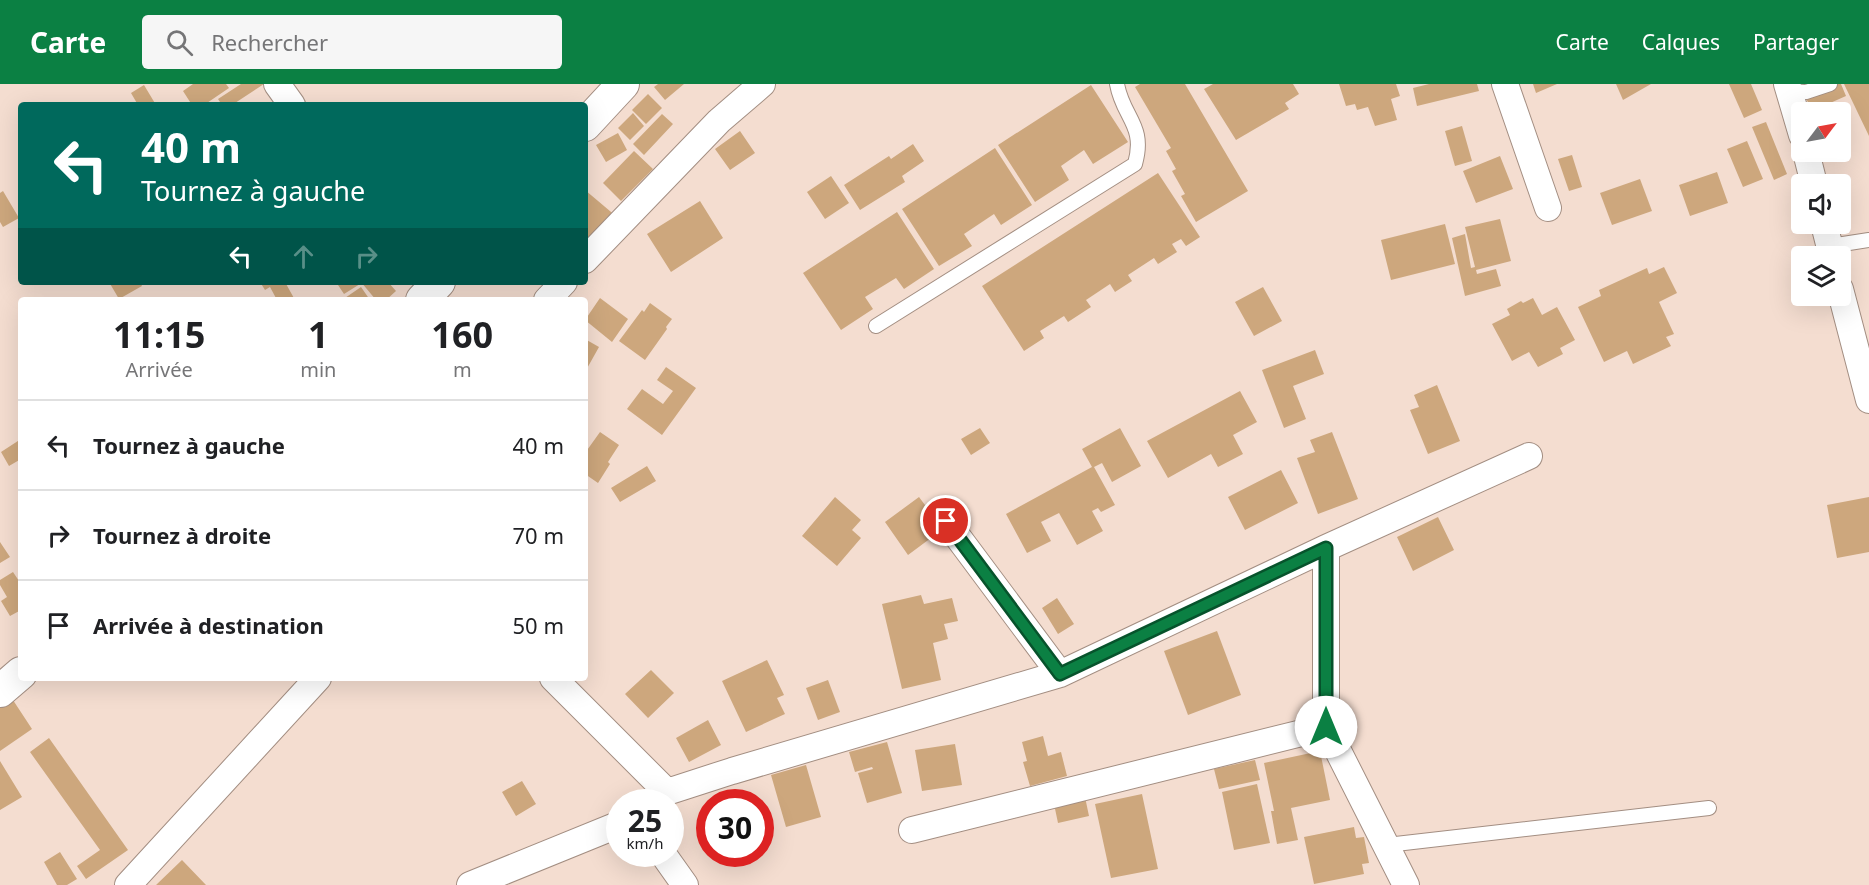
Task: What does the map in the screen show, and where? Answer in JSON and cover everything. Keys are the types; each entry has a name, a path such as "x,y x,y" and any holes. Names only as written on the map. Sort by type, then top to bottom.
{"street":[{"path":"277,84 290,102"},
{"path":"588,122 623,84"},
{"path":"588,257 718,121 762,84"},
{"path":"1504,84 1548,208"},
{"path":"550,297 561,285"},
{"path":"1844,306 1869,399"},
{"path":"684,790 1060,674 1326,548 1529,456"},
{"path":"946,521 1060,674"},
{"path":"1326,548 1326,727 1406,885"},
{"path":"0,691 18,676"},
{"path":"128,885 315,681"},
{"path":"557,681 654,789"},
{"path":"912,830 1326,727"},
{"path":"470,885 606,830"},
{"path":"673,867 686,885"}],"lane":[{"path":"876,326 1135,164 1139,137 1117,84"},
{"path":"1789,88 1806,92 1830,84"},
{"path":"1829,242 1869,240"},
{"path":"1387,845 1709,808"}],"building":[{"path":"193,84 226,84 229,88 208,102 190,102 183,91"},
{"path":"241,84 264,84 237,102 220,102 218,99"},
{"path":"658,84 684,84 665,100 654,87"},
{"path":"1140,84 1185,84 1248,191 1196,222 1181,196 1185,194 1172,171 1176,169 1166,151 1171,148 1135,87"},
{"path":"1213,84 1293,84 1299,94 1285,103 1289,109 1236,140 1204,89"},
{"path":"1339,84 1396,84 1400,96 1391,99 1397,120 1375,126 1368,107 1357,110 1355,104 1346,106"},
{"path":"1429,84 1477,84 1479,91 1417,106 1413,88"},
{"path":"1533,84 1557,84 1536,93"},
{"path":"1616,84 1651,84 1623,100"},
{"path":"1729,84 1751,84 1762,110 1744,118"},
{"path":"1832,84 1841,84 1846,96 1832,102 1808,102 1805,96"},
{"path":"1844,84 1869,84 1869,136"},
{"path":"144,85 154,102 136,102 131,93"},
{"path":"1091,85 1128,142 1093,164 1084,150 1061,166 1069,180 1035,202 998,145"},
{"path":"648,94 662,108 646,124 632,110"},
{"path":"633,113 644,126 630,140 618,128"},
{"path":"662,114 673,124 644,155 633,144"},
{"path":"1766,122 1787,174 1774,180 1752,127"},
{"path":"1462,126 1472,161 1455,166 1445,131"},
{"path":"740,131 755,153 730,170 715,149"},
{"path":"618,133 627,150 606,162 596,145"},
{"path":"1747,141 1763,179 1743,187 1727,149"},
{"path":"913,144 924,161 902,176 905,182 860,210 844,185 889,156 891,159"},
{"path":"995,148 1032,205 1001,225 994,214 964,234 972,246 939,266 902,209"},
{"path":"634,151 653,169 621,201 603,183"},
{"path":"1572,155 1582,187 1569,191 1558,159"},
{"path":"1500,156 1513,189 1476,203 1463,171"},
{"path":"1717,172 1728,203 1690,216 1679,185"},
{"path":"1158,173 1200,237 1186,246 1181,239 1172,244 1177,252 1158,264 1154,258 1128,275 1132,281 1115,292 1110,284 1086,300 1091,307 1068,322 1064,316 1040,331 1044,338 1024,351 982,286"},
{"path":"831,176 849,203 825,219 807,192"},
{"path":"1640,179 1652,211 1612,225 1600,193"},
{"path":"3,191 18,216 18,219 3,227 0,222 0,193"},
{"path":"588,193 617,217 596,243 588,236"},
{"path":"700,201 723,238 671,272 647,234"},
{"path":"897,212 934,269 904,289 896,278 865,297 873,309 841,330 803,273"},
{"path":"1500,219 1511,261 1476,270 1477,274 1496,269 1501,286 1465,296 1452,238 1465,234 1471,268 1475,267 1465,227"},
{"path":"1445,224 1455,264 1391,280 1381,240"},
{"path":"1664,267 1677,293 1659,302 1674,334 1666,337 1671,346 1633,364 1627,351 1604,362 1578,307 1601,296 1599,290 1647,268 1649,274"},
{"path":"111,285 142,286 123,297 118,297"},
{"path":"262,285 287,285 293,297 275,297 270,287 265,290"},
{"path":"338,285 358,285 344,294"},
{"path":"364,285 391,285 396,291 389,297 374,297"},
{"path":"361,287 368,297 346,297"},
{"path":"1263,287 1282,321 1254,336 1235,302"},
{"path":"600,298 628,319 612,342 588,322 588,316"},
{"path":"1533,298 1542,315 1557,307 1575,340 1560,348 1563,354 1538,367 1529,352 1512,361 1492,324 1510,315 1507,309 1521,301 1523,303"},
{"path":"650,303 672,319 645,360 619,341"},
{"path":"588,341 599,347 588,367"},
{"path":"1315,350 1324,374 1293,386 1306,419 1284,428 1262,370"},
{"path":"666,367 696,388 662,435 627,409 642,389 663,404 673,391 657,380"},
{"path":"1437,385 1460,441 1428,454 1410,410 1419,407 1414,395"},
{"path":"1240,391 1257,422 1233,435 1243,454 1218,467 1211,454 1168,478 1147,441"},
{"path":"980,428 990,443 971,455 961,439"},
{"path":"1120,428 1141,466 1112,482 1102,463 1094,467 1115,505 1101,512 1098,508 1092,511 1103,531 1077,545 1059,513 1041,522 1051,541 1027,553 1006,514 1092,467 1082,449"},
{"path":"600,432 619,445 598,483 588,476 588,449"},
{"path":"1332,432 1358,499 1318,514 1297,458 1315,452 1310,440"},
{"path":"18,441 18,461 9,466 1,452"},
{"path":"647,466 656,481 620,502 611,488"},
{"path":"1281,470 1298,503 1245,530 1228,497"},
{"path":"835,497 861,520 852,530 861,538 837,566 802,536"},
{"path":"919,497 943,529 908,555 885,522"},
{"path":"1869,497 1869,552 1837,558 1827,505"},
{"path":"1438,517 1454,550 1413,571 1397,537"},
{"path":"0,542 10,557 0,563"},
{"path":"13,572 18,580 18,612 10,616 1,601 7,597 0,585 0,580"},
{"path":"921,595 924,604 952,598 958,621 944,624 948,639 933,643 941,680 902,689 882,604"},
{"path":"1057,598 1074,624 1058,634 1042,608"},
{"path":"1217,631 1241,695 1188,715 1164,651"},
{"path":"767,660 784,695 777,698 785,714 746,732 722,681"},
{"path":"651,670 674,693 648,718 625,694"},
{"path":"828,680 840,712 818,720 806,688"},
{"path":"9,694 32,729 0,751 0,700"},
{"path":"708,720 721,745 689,762 676,738"},
{"path":"1043,736 1048,756 1061,752 1067,776 1030,786 1023,762 1027,761 1022,742"},
{"path":"49,738 128,850 86,879 77,866 100,850 30,752"},
{"path":"887,742 902,793 867,803 858,773 873,769 872,767 855,772 849,752"},
{"path":"955,744 962,785 922,791 915,750"},
{"path":"1320,751 1330,800 1291,808 1298,840 1277,844 1271,811 1274,811 1264,763"},
{"path":"1255,760 1260,780 1219,789 1214,769"},
{"path":"0,761 22,797 0,810"},
{"path":"806,765 821,817 786,827 771,775"},
{"path":"522,781 536,804 516,816 502,792"},
{"path":"1257,784 1270,843 1234,850 1222,792"},
{"path":"1142,794 1158,869 1111,878 1095,804"},
{"path":"1085,797 1089,816 1058,823 1054,804"},
{"path":"1354,827 1356,838 1364,837 1369,863 1362,864 1364,874 1314,884 1304,837"},
{"path":"60,852 77,879 67,885 57,885 44,862"},
{"path":"182,860 206,885 156,885"}],"route":[{"path":"946,521 1060,674 1326,548 1326,727"}]}
